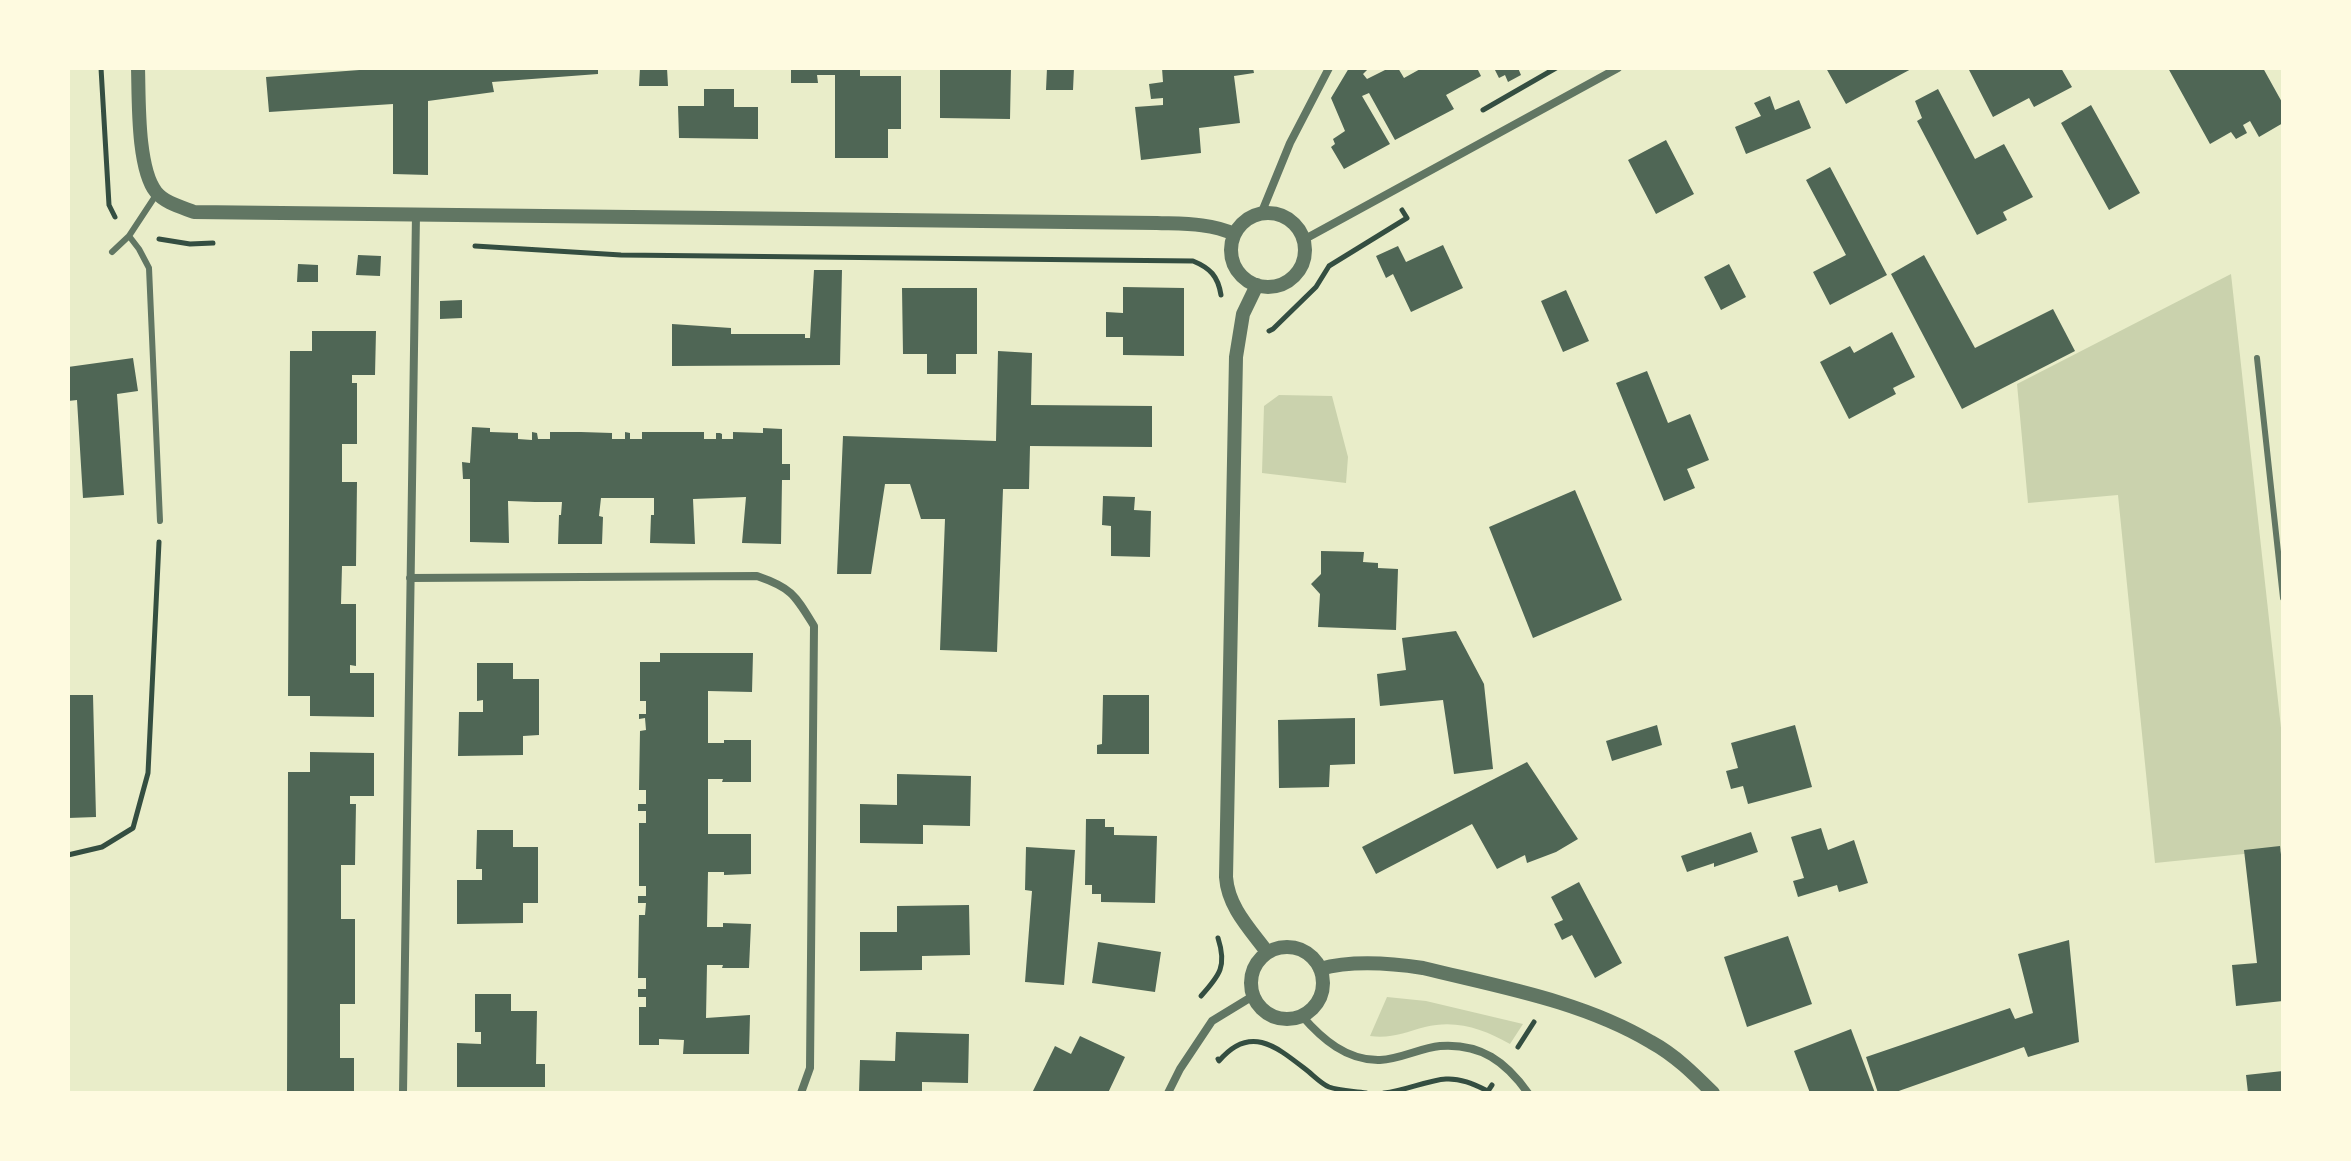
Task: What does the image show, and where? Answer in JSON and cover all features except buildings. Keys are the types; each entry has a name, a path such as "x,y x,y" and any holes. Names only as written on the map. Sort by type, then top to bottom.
{"street":[{"path":"138,68 142,152 147,179 157,194 170,203 194,212 1157,223 1200,225 1221,228 1234,234"},
{"path":"1261,214 1290,143 1329,68"},
{"path":"1305,239 1618,68"},
{"path":"1273,213 1285,217 1295,224 1305,239 1305,256 1296,276 1277,286 1257,285 1240,275 1235,267 1231,247 1234,234 1250,218 1261,214 1273,213"},
{"path":"403,1093 416,214"},
{"path":"1257,285 1243,314 1236,357 1226,877 1227,891 1236,911 1267,952"},
{"path":"410,578 757,576 781,584 797,597 814,626 810,1068 801,1093"},
{"path":"1279,947 1303,950 1320,969 1323,982 1321,996 1302,1016 1291,1019 1268,1014 1253,996 1252,971 1267,952 1279,947"},
{"path":"1320,969 1332,965 1414,966 1540,997 1607,1019 1653,1043 1688,1068 1713,1093"},
{"path":"1168,1093 1212,1021 1253,996"},
{"path":"1302,1016 1334,1046 1363,1057 1379,1060 1439,1046 1486,1053 1505,1065 1528,1093"}],"lane":[{"path":"112,252 129,236 157,194"},
{"path":"129,236 149,268 160,521"},
{"path":"2257,358 2283,598"}],"path":[{"path":"1263,333 1273,329 1316,287 1329,266 1407,218 1401,209"},
{"path":"621,255 1193,261 1205,266 1218,279 1221,305"},
{"path":"68,855 102,847 133,828 148,773 160,521"},
{"path":"1384,1093 1445,1078 1464,1081 1488,1091 1535,1020"},
{"path":"1199,1041 1219,1061 1229,1049 1246,1040 1266,1042 1327,1086 1366,1093"}],"green space":[{"path":"2231,274 2283,746 2283,850 2155,863 2118,495 2028,503 2017,384"},
{"path":"1279,395 1332,396 1348,457 1346,483 1262,473 1264,406"},
{"path":"1387,997 1426,1001 1523,1024 1510,1044 1480,1030 1448,1024 1392,1036 1370,1036"}]}
